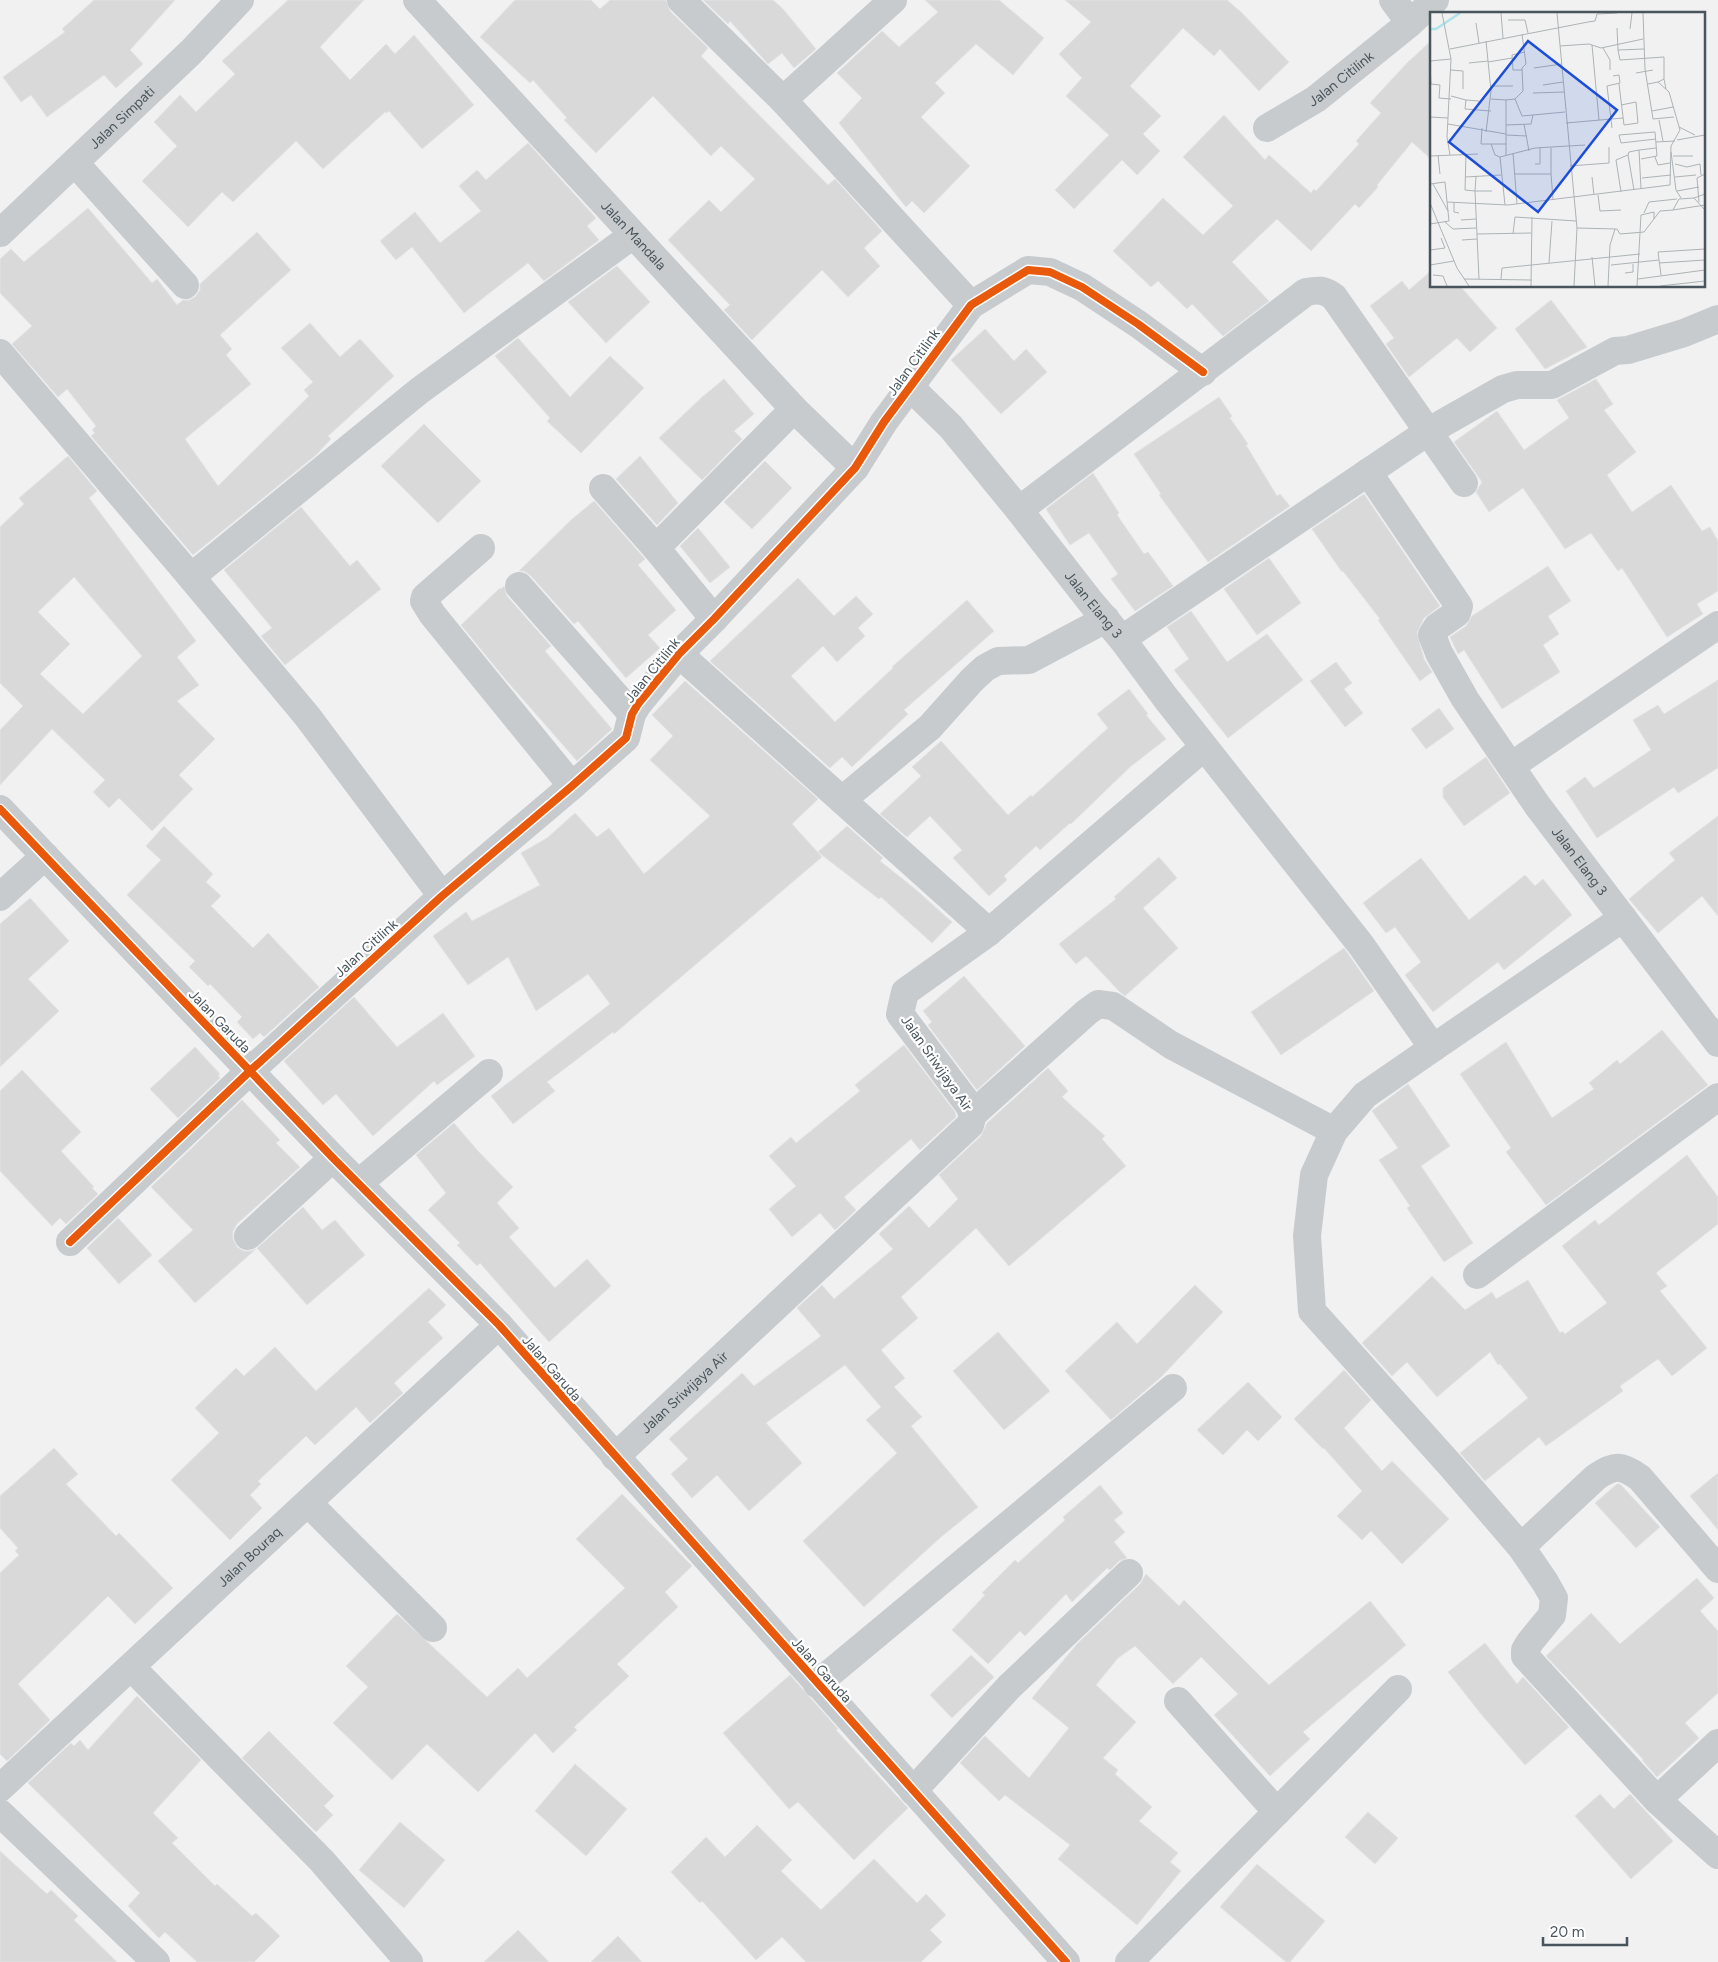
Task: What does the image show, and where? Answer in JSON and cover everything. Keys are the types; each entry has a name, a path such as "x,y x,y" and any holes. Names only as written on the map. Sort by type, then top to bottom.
{"street":[{"name":"Jalan Simpati","path":"0,233 191,52 240,0"},
{"name":"Jalan Mandala","path":"417,0 794,409 855,468"},
{"path":"681,0 783,100 971,305"},
{"path":"783,100 893,0"},
{"path":"1393,0 1410,24"},
{"name":"Jalan Citilink","path":"1267,128 1316,100 1410,24 1435,0"},
{"path":"75,163 185,285"},
{"path":"191,577 419,391 633,235"},
{"name":"Jalan Citilink","path":"70,1242 250,1071 442,896 626,738 632,714 679,654 855,468 910,387 971,305 1028,270 1050,272 1082,287 1138,324 1203,372"},
{"path":"1019,510 1306,292 1318,290 1327,291 1334,297 1464,483"},
{"path":"842,800 930,727 972,680 998,661 1029,660 1114,629 1368,472 1429,431 1503,389 1517,385 1552,385 1615,351 1628,350 1651,343 1718,319"},
{"path":"0,353 308,716 442,896"},
{"name":"Jalan Elang 3","path":"910,387 951,427 1114,629 1269,830 1361,945 1433,1048"},
{"path":"656,548 794,409"},
{"name":"Jalan Elang 3","path":"1368,472 1459,606 1457,612 1437,627 1432,635 1439,653 1466,700 1536,805 1718,1042"},
{"path":"603,488 656,548 714,619"},
{"path":"481,548 425,597 424,601 438,622 572,786"},
{"path":"519,586 632,714"},
{"path":"1511,766 1718,624"},
{"path":"679,654 989,932"},
{"name":"Jalan Sriwijaya Air","path":"615,1457 970,1125 973,1114 968,1104 900,1014 905,992 989,932 1204,746"},
{"name":"Jalan Garuda","path":"0,809 359,1184 499,1326 1066,1962"},
{"path":"0,897 45,856"},
{"path":"1623,918 1365,1095 1334,1131 1314,1175 1307,1236 1312,1311 1521,1547 1545,1582 1554,1598 1552,1614 1530,1642 1525,1650 1525,1656 1657,1800 1718,1856"},
{"path":"973,1114 1098,1004 1112,1006 1171,1045 1334,1131"},
{"path":"359,1184 489,1073"},
{"path":"1477,1275 1718,1097"},
{"path":"248,1236 334,1158"},
{"name":"Jalan Bouraq","path":"0,1788 499,1326"},
{"path":"817,1684 1174,1388"},
{"path":"1521,1547 1596,1477 1608,1469 1618,1467 1628,1470 1640,1478 1718,1569"},
{"path":"308,1503 433,1628"},
{"path":"913,1791 1009,1686 1129,1573"},
{"path":"131,1667 322,1861 409,1962"},
{"path":"1129,1962 1398,1689"},
{"path":"1178,1701 1277,1812"},
{"path":"1657,1800 1718,1743"},
{"path":"0,1814 156,1962"}],"building":[{"path":"94,0 175,0 130,50 143,64 116,88 104,75 47,117 31,95 21,102 3,77 65,32 62,29"},
{"path":"288,0 364,0 320,47 350,80 386,44 395,54 414,35 474,105 422,149 389,111 385,112 323,169 296,141 233,202 222,192 188,227 142,181 177,146 154,122 180,95 196,112 235,74 222,61"},
{"path":"515,0 591,0 600,9 610,0 666,0 670,11 708,48 701,56 828,185 835,179 882,231 864,248 880,266 848,297 822,270 752,340 724,310 730,305 668,240 709,200 721,212 755,179 721,146 711,156 653,96 596,153 564,120 567,118 533,80 530,83 480,37"},
{"path":"703,0 773,0 783,9 816,49 794,68 782,53 768,64 730,21 728,24"},
{"path":"925,0 999,0 1044,38 1013,75 976,44 935,83 945,93 921,117 970,166 924,213 912,201 906,207 839,123 862,98 837,73 882,31 899,47 938,12"},
{"path":"1065,0 1227,0 1289,62 1259,91 1220,49 1214,56 1183,28 1130,86 1161,116 1143,134 1160,151 1137,175 1122,160 1074,209 1055,190 1109,135 1066,96 1082,78 1059,54 1091,22"},
{"path":"1430,42 1430,158 1412,142 1377,185 1378,187 1359,208 1355,204 1311,251 1277,219 1232,262 1269,301 1223,336 1192,304 1187,309 1158,281 1151,287 1113,251 1163,198 1203,235 1233,206 1183,157 1224,115 1265,160 1269,155 1311,193 1314,189 1316,191 1359,144 1356,141 1381,113 1370,103 1407,63"},
{"path":"528,143 596,218 587,226 599,240 544,281 528,263 464,313 412,247 396,260 380,241 415,212 440,243 481,211 459,186 477,170 486,180"},
{"path":"88,208 152,283 157,279 177,305 183,300 195,297 200,290 200,284 257,232 291,270 220,335 232,349 226,355 251,384 185,439 218,486 309,396 304,390 313,382 281,348 310,323 340,357 360,339 394,376 328,436 331,439 316,455 193,555 91,436 95,433 92,430 96,426 67,389 58,397 12,344 32,326 0,293 0,259 11,249 24,262"},
{"path":"617,266 650,302 606,343 568,302"},
{"path":"1430,272 1430,288 1462,288 1497,328 1470,352 1457,338 1409,377 1386,344 1394,338 1370,306 1402,281 1409,290"},
{"path":"1551,300 1587,347 1545,369 1515,329"},
{"path":"985,329 1014,361 1026,349 1047,372 1001,414 951,360"},
{"path":"518,338 570,397 610,356 644,388 581,453 547,421 550,418 495,356"},
{"path":"724,379 754,414 734,431 742,439 702,480 659,438"},
{"path":"1596,379 1613,404 1604,410 1636,452 1607,475 1632,512 1671,485 1702,531 1710,527 1718,541 1718,591 1697,604 1703,614 1667,637 1622,568 1618,571 1591,533 1565,549 1523,488 1489,512 1476,492 1482,482 1454,442 1497,411 1524,450 1569,418 1557,400"},
{"path":"1219,397 1232,416 1230,418 1248,444 1246,445 1277,496 1280,494 1290,506 1208,562 1159,495 1161,494 1134,454"},
{"path":"424,424 481,481 438,523 381,466"},
{"path":"68,456 97,491 89,498 196,641 177,657 199,685 177,701 215,739 179,775 193,789 152,831 119,798 109,808 93,792 105,780 52,729 0,785 0,730 23,706 0,683 0,527 24,504 19,498","holes":["74,577 142,656 83,714 40,674 70,644 38,612"]},
{"path":"640,456 678,503 657,525 616,479"},
{"path":"765,461 792,488 752,529 724,502"},
{"path":"1093,473 1119,513 1117,515 1144,554 1148,552 1173,586 1135,611 1111,579 1118,574 1089,533 1070,545 1046,509"},
{"path":"1364,494 1440,606 1424,618 1417,633 1424,659 1432,672 1420,681 1378,620 1380,619 1342,572 1312,529"},
{"path":"594,501 645,559 638,565 676,610 648,635 660,648 626,678 578,621 574,624 531,576 524,571 519,571 571,520"},
{"path":"301,507 350,566 357,560 381,589 285,665 261,636 272,628 224,570"},
{"path":"698,528 730,567 710,583 680,546"},
{"path":"1269,558 1301,603 1257,635 1224,589"},
{"path":"1548,566 1571,601 1548,616 1559,634 1543,645 1560,672 1502,709 1464,650 1458,654 1450,637 1466,626 1472,616"},
{"path":"798,578 834,616 856,596 873,614 858,628 865,636 837,662 823,646 791,676 835,722 892,667 967,600 994,631 904,710 908,714 852,767 842,757 830,768 710,661"},
{"path":"504,586 507,596 551,646 545,651 612,729 577,761 461,625"},
{"path":"1191,611 1227,662 1267,634 1303,680 1228,738 1174,670 1189,659 1167,627"},
{"path":"1336,662 1352,683 1344,689 1363,713 1345,727 1310,681"},
{"path":"1718,680 1718,768 1678,793 1674,787 1597,838 1566,791 1585,777 1594,788 1651,750 1633,720 1658,705 1664,714"},
{"path":"685,681 818,799 792,824 822,857 614,1034 613,1032 547,1082 555,1091 513,1124 491,1096 610,1004 588,974 536,1011 508,957 468,985 433,936 466,912 472,921 540,885 521,853 547,838 575,813 597,837 609,828 644,874 710,816 650,760 673,736 652,715"},
{"path":"1129,689 1148,714 1146,715 1166,739 1130,767 1071,824 1040,850 1036,846 1004,876 1007,880 989,896 953,858 962,850 930,816 907,837 880,814 921,776 912,767 941,741 1008,815 1031,795 1032,797 1108,728 1097,714"},
{"path":"1439,708 1454,729 1426,749 1411,729"},
{"path":"1486,757 1510,793 1464,826 1443,797 1443,788"},
{"path":"1718,816 1718,916 1702,896 1658,933 1629,899 1675,860 1669,853"},
{"path":"164,826 213,874 206,882 221,896 211,906 253,948 268,933 319,987 264,1037 260,1033 253,1039 237,1022 242,1017 210,984 208,986 189,967 195,961 127,895 161,860 146,846"},
{"path":"847,826 883,858 880,861 952,922 932,943 881,897 879,899 818,852"},
{"path":"1159,857 1177,878 1143,908 1178,948 1125,996 1086,956 1076,964 1059,944 1116,899 1114,897"},
{"path":"1421,858 1469,920 1525,875 1535,886 1543,879 1572,915 1504,970 1498,962 1433,1012 1405,975 1421,962 1395,927 1386,933 1363,903"},
{"path":"30,898 69,941 28,979 59,1011 0,1067 0,924"},
{"path":"1344,948 1374,991 1281,1055 1251,1012"},
{"path":"964,976 1025,1046 977,1090 928,1025 932,1022 923,1011"},
{"path":"354,997 397,1047 443,1013 475,1056 437,1085 434,1081 373,1136 336,1094 323,1105 284,1061"},
{"path":"1662,1030 1708,1085 1546,1205 1506,1152 1511,1148 1460,1074 1506,1042 1552,1118 1594,1089 1589,1083 1617,1060 1620,1064"},
{"path":"904,1045 955,1112 956,1117 920,1150 911,1139 844,1197 856,1210 835,1230 820,1213 792,1237 769,1209 796,1186 769,1156 791,1137 796,1143 860,1091 855,1085"},
{"path":"195,1047 220,1074 218,1075 220,1078 178,1118 150,1089"},
{"path":"1048,1068 1068,1091 1062,1097 1105,1136 1102,1139 1126,1166 1009,1266 976,1228 901,1297 918,1318 881,1350 905,1378 894,1387 922,1417 911,1426 978,1507 941,1537 864,1607 803,1541 897,1453 866,1420 881,1407 845,1365 766,1423 802,1463 749,1511 717,1475 692,1498 671,1474 688,1459 669,1439 742,1373 754,1386 821,1336 797,1308 822,1285 834,1299 893,1249 879,1234 909,1206 929,1228 958,1199 939,1175 981,1136 987,1123"},
{"path":"22,1070 81,1132 61,1151 94,1187 92,1188 98,1194 66,1224 60,1218 52,1226 0,1171 0,1091"},
{"path":"1408,1084 1450,1146 1421,1166 1473,1243 1444,1262 1407,1208 1410,1206 1379,1160 1398,1148 1372,1111"},
{"path":"242,1100 280,1140 276,1143 300,1167 237,1224 233,1231 233,1239 237,1247 244,1251 256,1249 195,1303 158,1261 193,1230 151,1187"},
{"path":"454,1123 513,1187 497,1203 519,1228 509,1237 555,1288 587,1259 611,1286 549,1342 480,1263 477,1266 457,1245 460,1243 428,1210 446,1193 416,1155"},
{"path":"1687,1155 1718,1197 1718,1224 1656,1273 1667,1286 1660,1291 1707,1348 1672,1376 1658,1359 1620,1386 1623,1391 1546,1446 1539,1437 1485,1481 1460,1453 1528,1398 1500,1364 1498,1365 1490,1352 1437,1397 1407,1362 1392,1376 1362,1343 1432,1276 1465,1310 1492,1292 1496,1299 1528,1280 1560,1333 1562,1331 1565,1334 1607,1303 1562,1246 1595,1220 1599,1225"},
{"path":"303,1207 322,1230 335,1220 365,1255 307,1305 257,1248"},
{"path":"118,1218 152,1255 119,1284 87,1248"},
{"path":"1195,1285 1223,1312 1161,1377 1111,1420 1065,1371 1117,1322 1137,1344"},
{"path":"429,1288 446,1305 428,1322 443,1338 394,1383 403,1393 370,1423 356,1407 315,1445 306,1436 258,1481 261,1484 250,1495 262,1508 230,1540 171,1480 219,1433 195,1408 236,1368 244,1376 275,1347 316,1391"},
{"path":"998,1332 1050,1391 1004,1430 953,1371"},
{"path":"1344,1370 1371,1400 1344,1428 1382,1471 1392,1461 1449,1519 1402,1564 1371,1531 1362,1540 1337,1516 1362,1491 1324,1448 1294,1419"},
{"path":"1248,1382 1282,1417 1258,1441 1247,1430 1223,1455 1197,1430"},
{"path":"54,1448 78,1474 66,1484 116,1536 119,1533 173,1588 135,1624 108,1596 18,1684 50,1720 7,1761 0,1754 0,1573 19,1555 15,1551 18,1548 0,1528 0,1496"},
{"path":"1718,1473 1718,1530 1690,1496"},
{"path":"1617,1484 1620,1484 1660,1527 1636,1548 1595,1503"},
{"path":"1100,1485 1123,1513 1114,1520 1125,1532 1114,1542 1127,1558 1119,1561 1110,1570 1107,1568 1072,1602 1066,1594 1025,1636 1020,1631 988,1664 952,1630 985,1595 982,1593 1015,1560 1018,1563 1065,1520 1063,1517"},
{"path":"622,1494 692,1566 665,1592 678,1607 617,1664 629,1676 574,1727 577,1730 553,1753 535,1733 478,1792 427,1744 392,1780 333,1723 368,1687 346,1666 397,1614 487,1697 518,1668 527,1678 625,1588 576,1539"},
{"path":"1146,1574 1179,1606 1184,1600 1269,1685 1370,1601 1406,1645 1303,1732 1310,1739 1270,1776 1214,1715 1238,1694 1201,1657 1173,1684 1135,1646 1118,1658 1096,1685 1136,1722 1103,1758 1118,1770 1115,1774 1152,1807 1139,1821 1178,1853 1170,1862 1181,1871 1137,1925 1058,1859 1070,1845 1005,1795 999,1801 960,1763 985,1736 1029,1778 1069,1728 1032,1698 1077,1644 1140,1584"},
{"path":"1697,1578 1714,1598 1700,1611 1718,1631 1718,1693 1685,1723 1699,1738 1657,1777 1643,1759 1546,1656 1591,1613 1620,1644"},
{"path":"1485,1643 1517,1684 1523,1677 1569,1727 1525,1765 1448,1672"},
{"path":"971,1655 994,1677 952,1718 930,1695"},
{"path":"790,1675 838,1729 836,1730 908,1808 854,1860 798,1802 789,1809 723,1733"},
{"path":"137,1696 201,1760 153,1813 178,1838 172,1843 215,1886 217,1884 252,1916 256,1913 280,1936 254,1962 197,1962 165,1932 159,1938 128,1906 140,1893 28,1783 71,1743 74,1746 80,1740 88,1750"},
{"path":"269,1731 334,1796 324,1806 333,1815 316,1832 242,1758"},
{"path":"575,1764 627,1809 586,1856 535,1811"},
{"path":"1600,1794 1614,1809 1630,1794 1673,1841 1631,1879 1575,1816"},
{"path":"1368,1812 1398,1838 1375,1864 1345,1837"},
{"path":"400,1822 445,1860 404,1908 359,1870"},
{"path":"757,1825 792,1860 781,1871 821,1910 874,1859 917,1903 926,1894 946,1915 930,1930 942,1942 921,1962 806,1962 782,1937 756,1960 702,1901 700,1903 671,1872 706,1837 725,1857"},
{"path":"0,1851 47,1894 51,1890 78,1916 74,1920 117,1962 0,1962"},
{"path":"1257,1864 1325,1921 1290,1962 1286,1962 1220,1907"},
{"path":"518,1930 549,1962 484,1962"},
{"path":"618,1936 642,1962 591,1962"}],"cycle path":[{"path":"70,1242 250,1071 442,896 626,738 632,714 638,704 679,654 855,468 884,422 971,305 1028,270 1050,272 1082,287 1138,324 1203,372"},
{"path":"0,809 333,1158 499,1325 1066,1962"}]}
